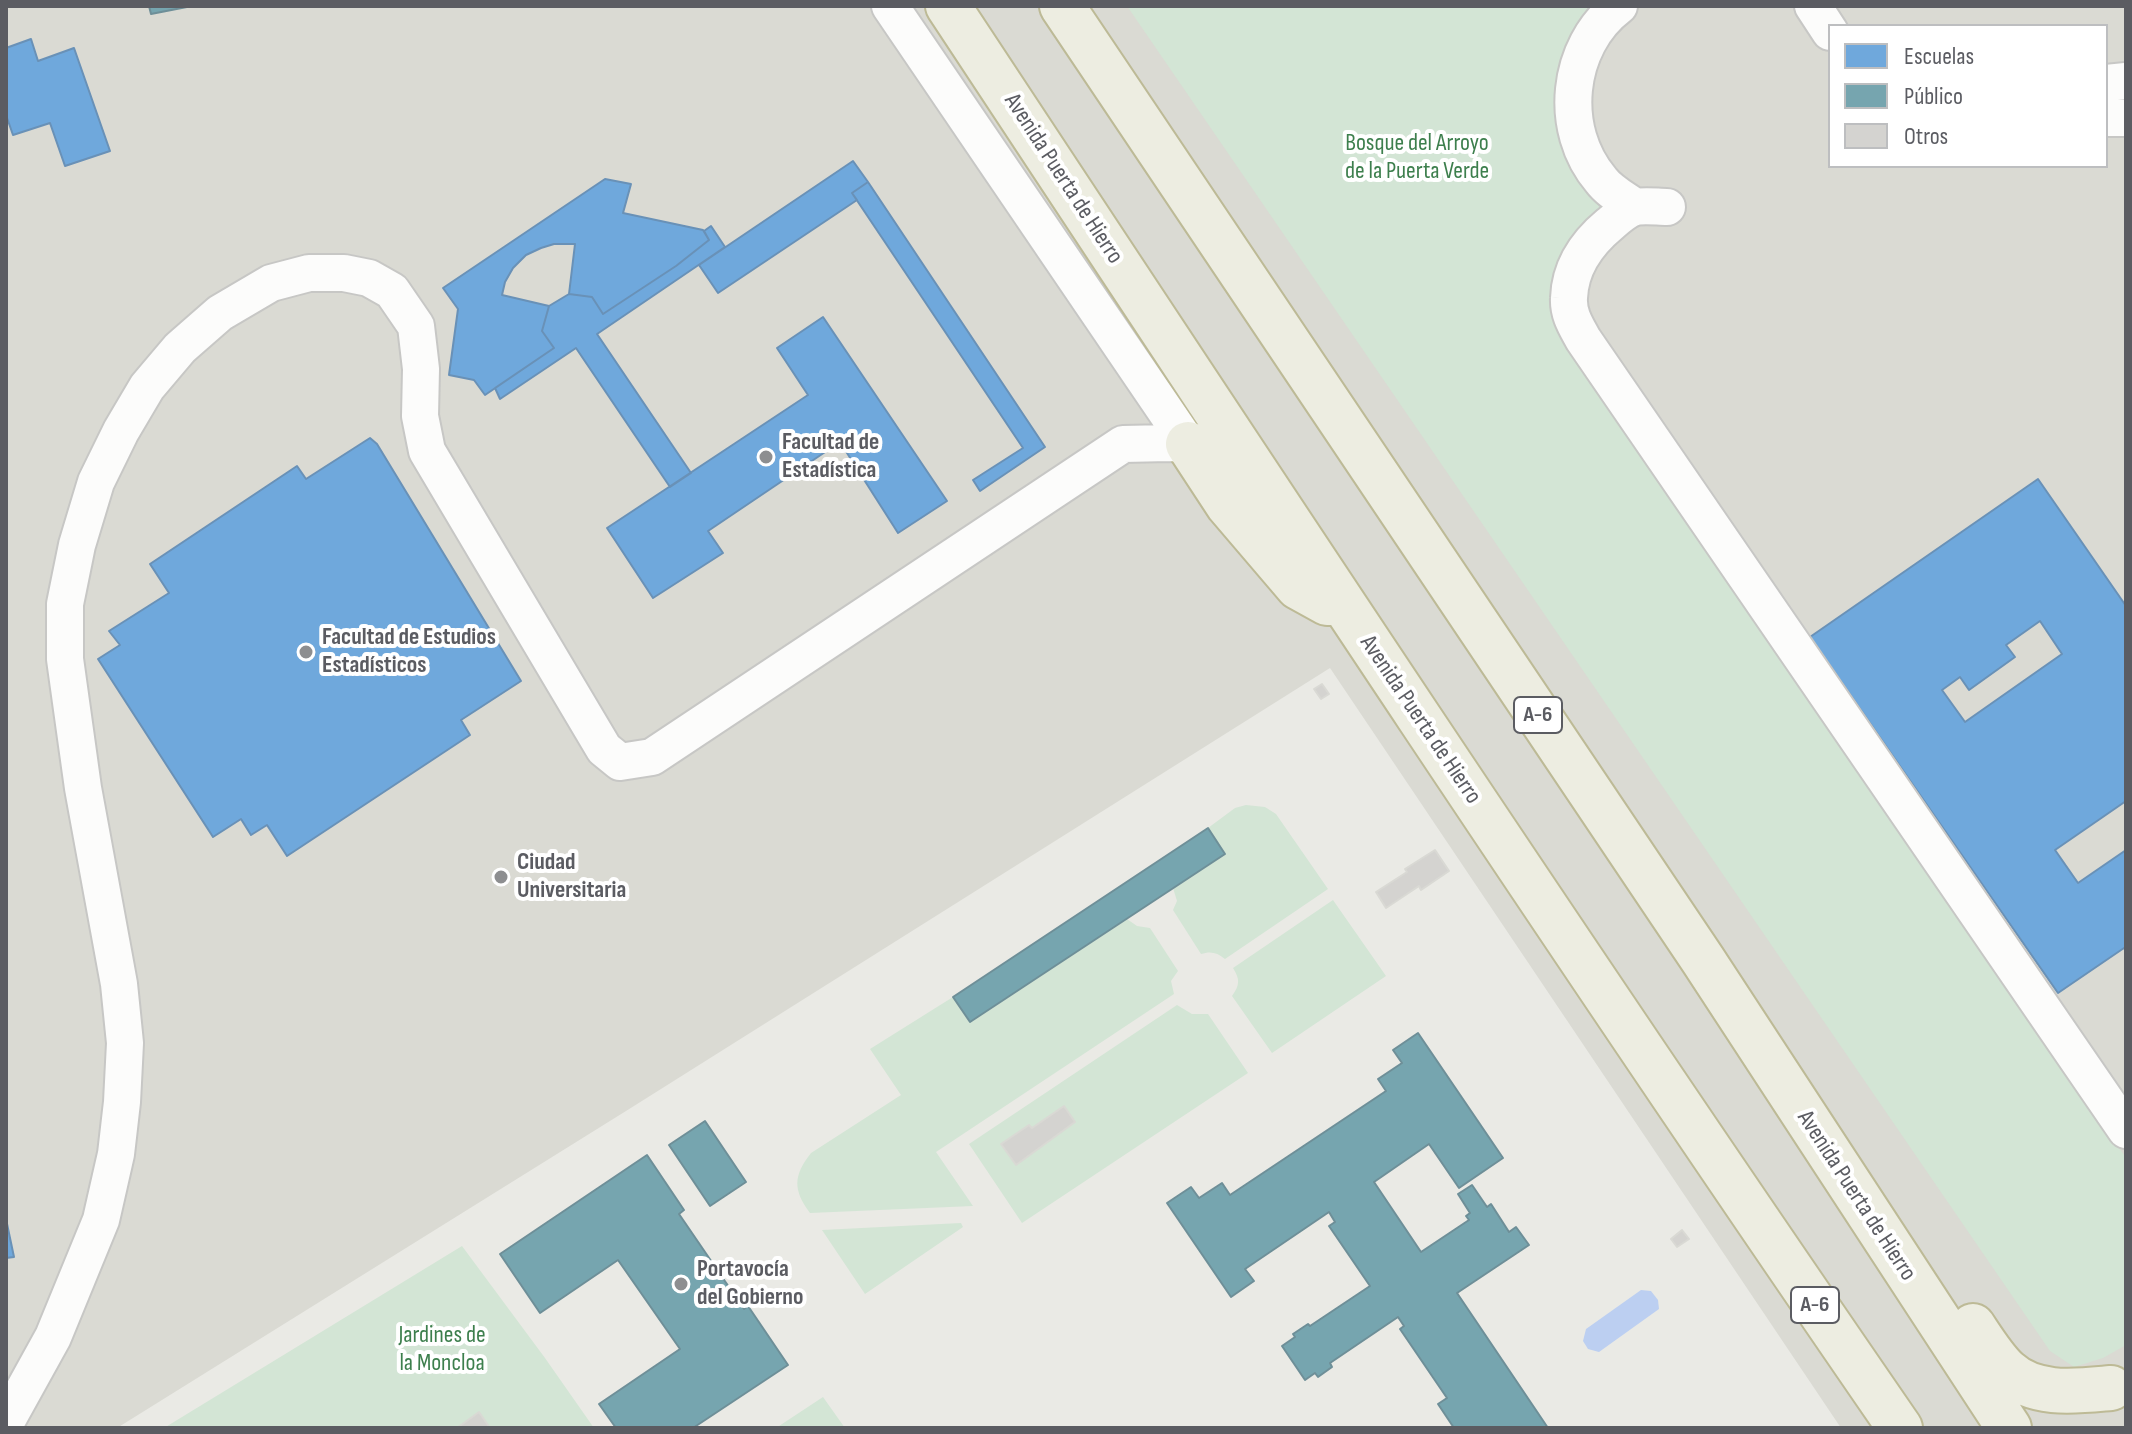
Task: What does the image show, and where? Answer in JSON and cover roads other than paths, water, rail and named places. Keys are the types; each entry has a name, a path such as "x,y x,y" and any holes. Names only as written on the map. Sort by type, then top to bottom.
{"highway":[{"name":"Avenida Puerta de Hierro","path":"948,6 1350,615 1900,1428"},
{"name":"Avenida Puerta de Hierro","path":"1062,6 1703,960 2009,1428"},
{"path":"1188,444 1228,505 1298,587 1350,615"},
{"path":"1703,960 1745,992 1982,1339 2008,1372 2026,1383 2070,1392 2118,1383"},
{"path":"2088,1428 2098,1406 2118,1383"}],"street":[{"name":"Avenida Puerta de Hierro","path":"890,6 1188,444"},
{"path":"1619,6 1593,33 1578,65 1572,96 1576,128 1586,157 1601,181 1651,207 1617,218 1584,249 1576,267 1569,300 1571,317 1583,339 2126,1130"},
{"path":"6,1422 53,1337 101,1220 116,1154 122,1102 125,1043 119,984 73,717 65,659 65,604 77,545 96,482 121,431 147,387 220,313 271,283 309,273 344,273 369,278 392,291 416,326 421,369 420,416 427,451 604,749 620,762 652,757 1123,444 1188,444"},
{"path":"1123,444 1135,411 1138,369"}],"water":[{"path":"1641,1290 1651,1291 1658,1300 1659,1309 1599,1352 1588,1349 1583,1341 1586,1329"}],"place":[{"name":"Facultad de Estadística","path":"766,457"},
{"name":"Facultad de Estudios Estadísticos","path":"306,652"},
{"name":"Ciudad Universitaria","path":"501,877"},
{"name":"Portavocía del Gobierno","path":"681,1284"}],"park label":[{"name":"Bosque del Arroyo de la Puerta Verde","path":"1417,158"},
{"name":"Jardines de la Moncloa","path":"442,1350"}]}
